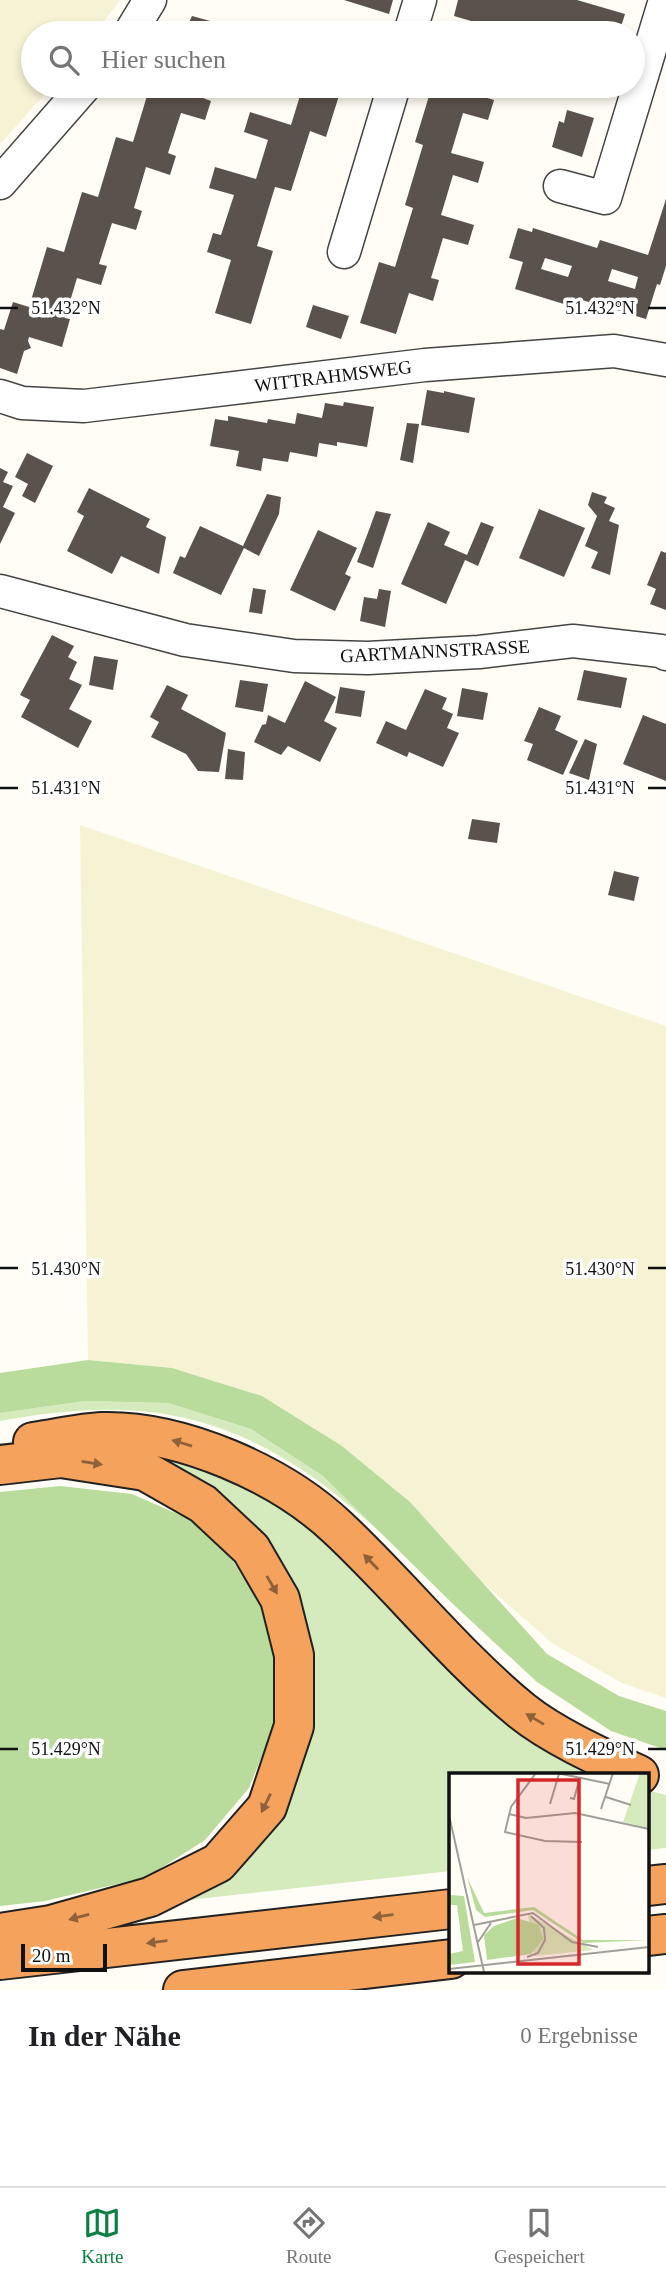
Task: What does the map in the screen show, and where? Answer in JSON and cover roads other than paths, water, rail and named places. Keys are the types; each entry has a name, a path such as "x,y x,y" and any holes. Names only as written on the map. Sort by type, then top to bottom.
{"highway":[{"path":"0,1446 102,1432 167,1438 225,1456 278,1483 337,1526 475,1670 525,1713 588,1751 635,1773"},
{"path":"0,1465 61,1458 145,1471 203,1504 251,1549 280,1598 295,1655 294,1726 267,1807 218,1863 150,1897 51,1925 0,1933"},
{"path":"648,1777 666,1783"},
{"path":"648,1886 666,1884"},
{"path":"0,1960 449,1909"},
{"path":"648,1937 666,1934"},
{"path":"183,1990 449,1959"}],"street":[{"path":"137,21 150,0"},
{"path":"414,21 420,0"},
{"path":"645,66 665,0"},
{"path":"0,183 74,98"},
{"path":"344,252 390,98"},
{"path":"560,186 605,198 635,98"},
{"name":"WITTRAHMSWEG","path":"0,396 22,403 84,406 425,365 614,351 666,360"},
{"name":"GARTMANNSTRASSE","path":"0,591 185,640 294,656 368,658 424,655 479,652 573,641 661,651 666,654"}]}
